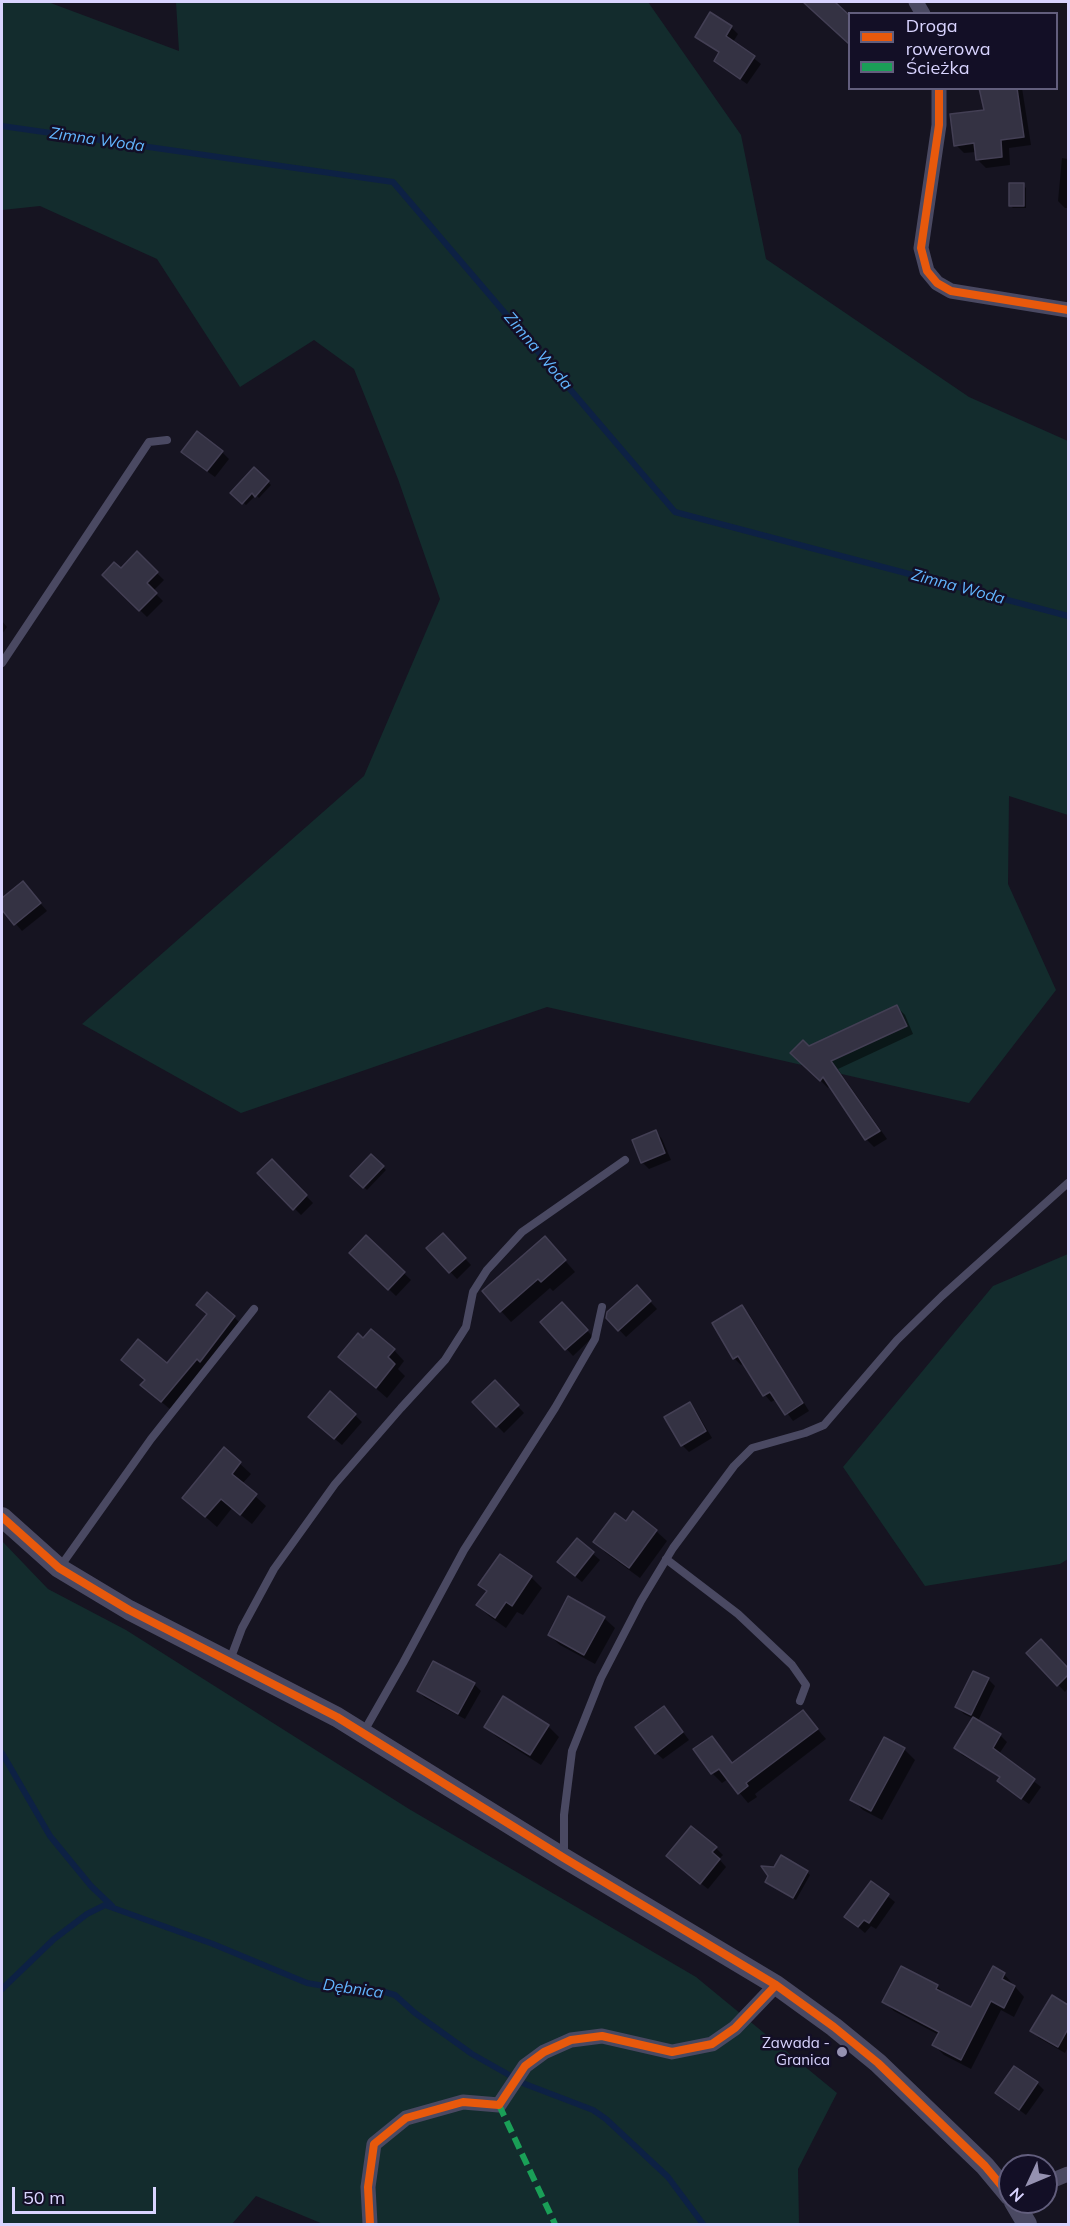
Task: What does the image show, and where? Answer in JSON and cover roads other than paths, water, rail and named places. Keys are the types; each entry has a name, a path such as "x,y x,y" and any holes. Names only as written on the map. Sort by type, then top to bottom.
{"street":[{"path":"939,90 939,125 921,248 927,271 937,283 951,291 1068,310"},
{"path":"2,1517 59,1569 129,1610 337,1717 564,1858 776,1985 834,2027 878,2063 985,2166 998,2182"},
{"path":"370,2224 368,2187 374,2144 406,2118 463,2102 499,2105 525,2066 544,2052 571,2040 602,2036 672,2052 712,2044 735,2028 776,1985"}],"lane":[{"path":"2,663 149,442 166,440"},
{"path":"229,1661 242,1628 274,1569 335,1484 445,1360 466,1327 473,1292 488,1270 522,1232 625,1160"},
{"path":"564,1858 564,1815 572,1751 601,1678 641,1601 666,1559 734,1466 752,1448 805,1434 824,1425 897,1340 942,1296 1068,1183"},
{"path":"363,1734 464,1550 549,1418 595,1339 602,1307"},
{"path":"59,1569 150,1439 254,1309"},
{"path":"666,1559 738,1614 792,1665 806,1685 801,1701"}],"waterway":[{"name":"Zimna Woda","path":"2,126 393,182 675,512 1068,616"},
{"path":"2,1753 50,1836 91,1886 112,1906"},
{"name":"Dębnica","path":"2,1989 54,1939 87,1914 105,1905 213,1944 307,1983 365,1993 381,1991 395,1995 415,2013 472,2054 525,2084 593,2110 606,2119 668,2177 703,2224"}],"place":[{"name":"Zawada - Granica","path":"842,2052"}]}
